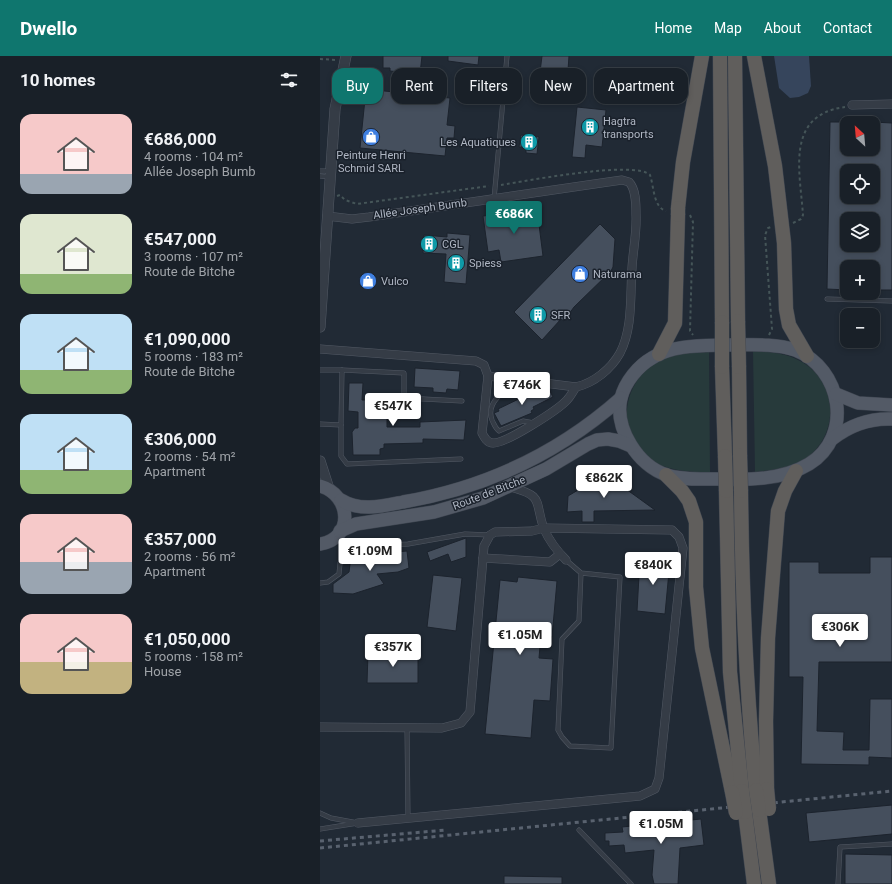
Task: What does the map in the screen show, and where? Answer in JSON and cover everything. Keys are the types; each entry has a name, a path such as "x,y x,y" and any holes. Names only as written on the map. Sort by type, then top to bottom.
{"highway":[{"path":"659,354 675,323 678,212 683,162 702,56"},
{"path":"720,56 722,368 730,672 737,792"},
{"path":"735,56 742,594 746,673 762,789 764,810 761,829 768,884"},
{"path":"754,56 775,166 784,243 786,309 792,331 807,356"},
{"path":"762,789 766,721 768,638 778,511 785,490 796,471"},
{"path":"666,475 686,496 696,522 696,588 702,648 737,792 754,884"}],"main road":[{"path":"729,344 781,347 794,350 807,356 829,379 836,394 838,421 832,439 823,453 810,464 796,471 770,478 731,480 687,478 666,475 650,467 641,459 631,446 622,418 621,398 634,373 651,358 659,354 684,348 729,344"},
{"path":"836,394 858,403 892,405"},
{"name":"Route de Bitche","path":"341,500 356,507 378,506 441,495 478,483 516,467 549,450 595,419 621,398"},
{"path":"832,439 856,425 881,419 892,419"},
{"name":"Route de Bitche","path":"321,546 330,541 340,531 356,524 398,519 440,511 483,498 510,487 597,440 608,439 619,441 631,446"},
{"path":"325,488 341,500 344,506 345,519 340,531"}],"street":[{"path":"320,327 321,282 328,198 327,174 336,99 346,58"},
{"path":"852,105 892,104"},
{"name":"Allée Joseph Bumb","path":"327,216 352,218 369,217 622,180 629,182 633,187 636,203 630,316 625,339 620,353 602,374 587,384 576,387"},
{"path":"320,349 476,361 484,365 488,376 482,433 486,440 492,443 502,442 534,423 566,401 576,387 522,379 488,376"},
{"path":"320,461 325,488"},
{"path":"483,558 550,562 563,557 544,528 539,505 533,496 524,490 510,487"},
{"path":"320,727 442,728 460,723 470,712 484,546 490,535 495,532 532,531 544,528 672,530 679,537 683,548 657,785 651,792 640,796 358,823"}],"lane":[{"path":"494,198 508,56"},
{"path":"320,171 327,174"},
{"path":"827,299 892,301"},
{"path":"320,370 404,373 404,398 462,401"},
{"path":"342,370 341,456 343,461 347,464 461,459"},
{"path":"522,379 504,391 494,402 490,412 491,417 499,431 523,421 534,423"},
{"path":"320,424 341,425"},
{"path":"320,583 328,582 339,574 340,563 361,547 408,544 466,534 490,535"},
{"path":"563,557 582,573 620,577 611,748 570,746 558,730 562,639 579,621 582,573"},
{"path":"407,727 408,819"},
{"path":"320,813 330,818 358,823"},
{"path":"320,829 358,823"},
{"path":"579,830 631,884"},
{"path":"838,884 840,847 892,844"}],"path":[{"path":"320,59 346,58"},
{"path":"790,223 797,222 803,215 799,150 804,132 810,123 826,111 852,105"},
{"path":"328,198 340,195 345,200 357,204 610,170 643,170 650,175 661,209 690,215 693,222 690,331 699,338"},
{"path":"768,336 772,329 765,235 768,228 774,226"}],"shaded area":[{"path":"753,351 771,352 789,356 800,361 813,370 823,382 828,396 830,410 829,425 823,439 814,451 797,464 779,469 755,472"},
{"path":"709,352 710,473 683,471 662,466 642,453 633,440 628,426 627,410 630,395 637,381 647,369 666,357 678,354"}],"water":[{"path":"774,56 809,56 811,86 808,93 799,97 790,98 779,88"}],"building":[{"path":"383,56 422,56 421,68 391,68 391,71 390,68 383,68"},
{"path":"448,56 479,56 478,65 448,61"},
{"path":"542,56 569,56 568,68 540,68"},
{"path":"383,91 391,92 391,104 447,104 447,98 450,98 447,125 455,126 454,138 447,138 445,156 360,148 364,104 383,104"},
{"name":"Hagtra transports","path":"577,107 606,110 602,147 586,145 585,158 572,157"},
{"path":"830,122 840,122 840,156 880,156 880,122 892,123 892,290 880,290 880,260 840,260 840,290 827,289"},
{"name":"Les Aquatiques","path":"521,135 539,137 537,154 526,153 526,147 519,147"},
{"path":"537,209 543,256 501,262 499,250 488,252 483,216"},
{"name":"Naturama","path":"600,224 615,239 613,267 611,271 574,307 564,321 561,319 542,340 514,312"},
{"path":"447,233 470,235 466,284 444,282 446,254 423,253 424,235 447,237"},
{"path":"415,368 460,371 458,390 447,389 446,393 433,392 433,388 414,387"},
{"path":"349,383 363,383 362,400 368,400 368,406 387,406 387,427 420,427 420,422 466,420 464,440 423,439 423,443 384,444 384,448 380,449 380,455 353,455 352,432 355,428 358,428 358,412 348,411"},
{"path":"525,386 533,387 536,395 549,389 553,397 533,407 534,409 531,411 532,413 501,426 494,413 499,411 498,409 527,395 524,390"},
{"path":"605,474 655,510 594,511 594,522 582,522 582,511 567,512 568,496"},
{"path":"466,538 466,557 451,562 448,554 430,561 427,552"},
{"path":"407,551 409,568 398,572 377,574 384,584 353,594 333,593 333,584 349,572 350,564 361,555"},
{"path":"870,557 892,557 892,662 819,662 817,731 844,732 843,750 869,750 870,699 892,699 892,758 869,757 869,765 801,764 803,677 789,677 789,562 819,562 819,573 870,573"},
{"path":"640,558 670,561 665,614 637,611"},
{"path":"433,575 462,578 456,631 427,627"},
{"path":"518,577 557,581 552,637 541,635 539,658 553,659 550,701 534,700 531,738 485,734 500,580 517,582"},
{"path":"368,653 418,654 418,683 367,683"},
{"path":"892,805 892,834 809,842 806,813"},
{"path":"701,819 704,845 680,848 678,884 654,884 652,875 654,850 625,853 624,845 609,846 609,841 605,841 605,833 623,832 622,827"},
{"path":"845,854 892,855 892,884 845,884"},
{"path":"504,876 562,877 562,884 504,884"}],"railway":[{"path":"320,848 892,791"},
{"path":"320,841 446,830"}],"place":[{"name":"Hagtra transports","path":"590,127"},
{"name":"Peinture Henri Schmid SARL","path":"371,137"},
{"name":"Les Aquatiques","path":"529,142"},
{"name":"CGL","path":"429,244"},
{"name":"Spiess","path":"456,263"},
{"name":"Naturama","path":"580,274"},
{"name":"Vulco","path":"368,281"},
{"name":"SFR","path":"538,315"}]}
